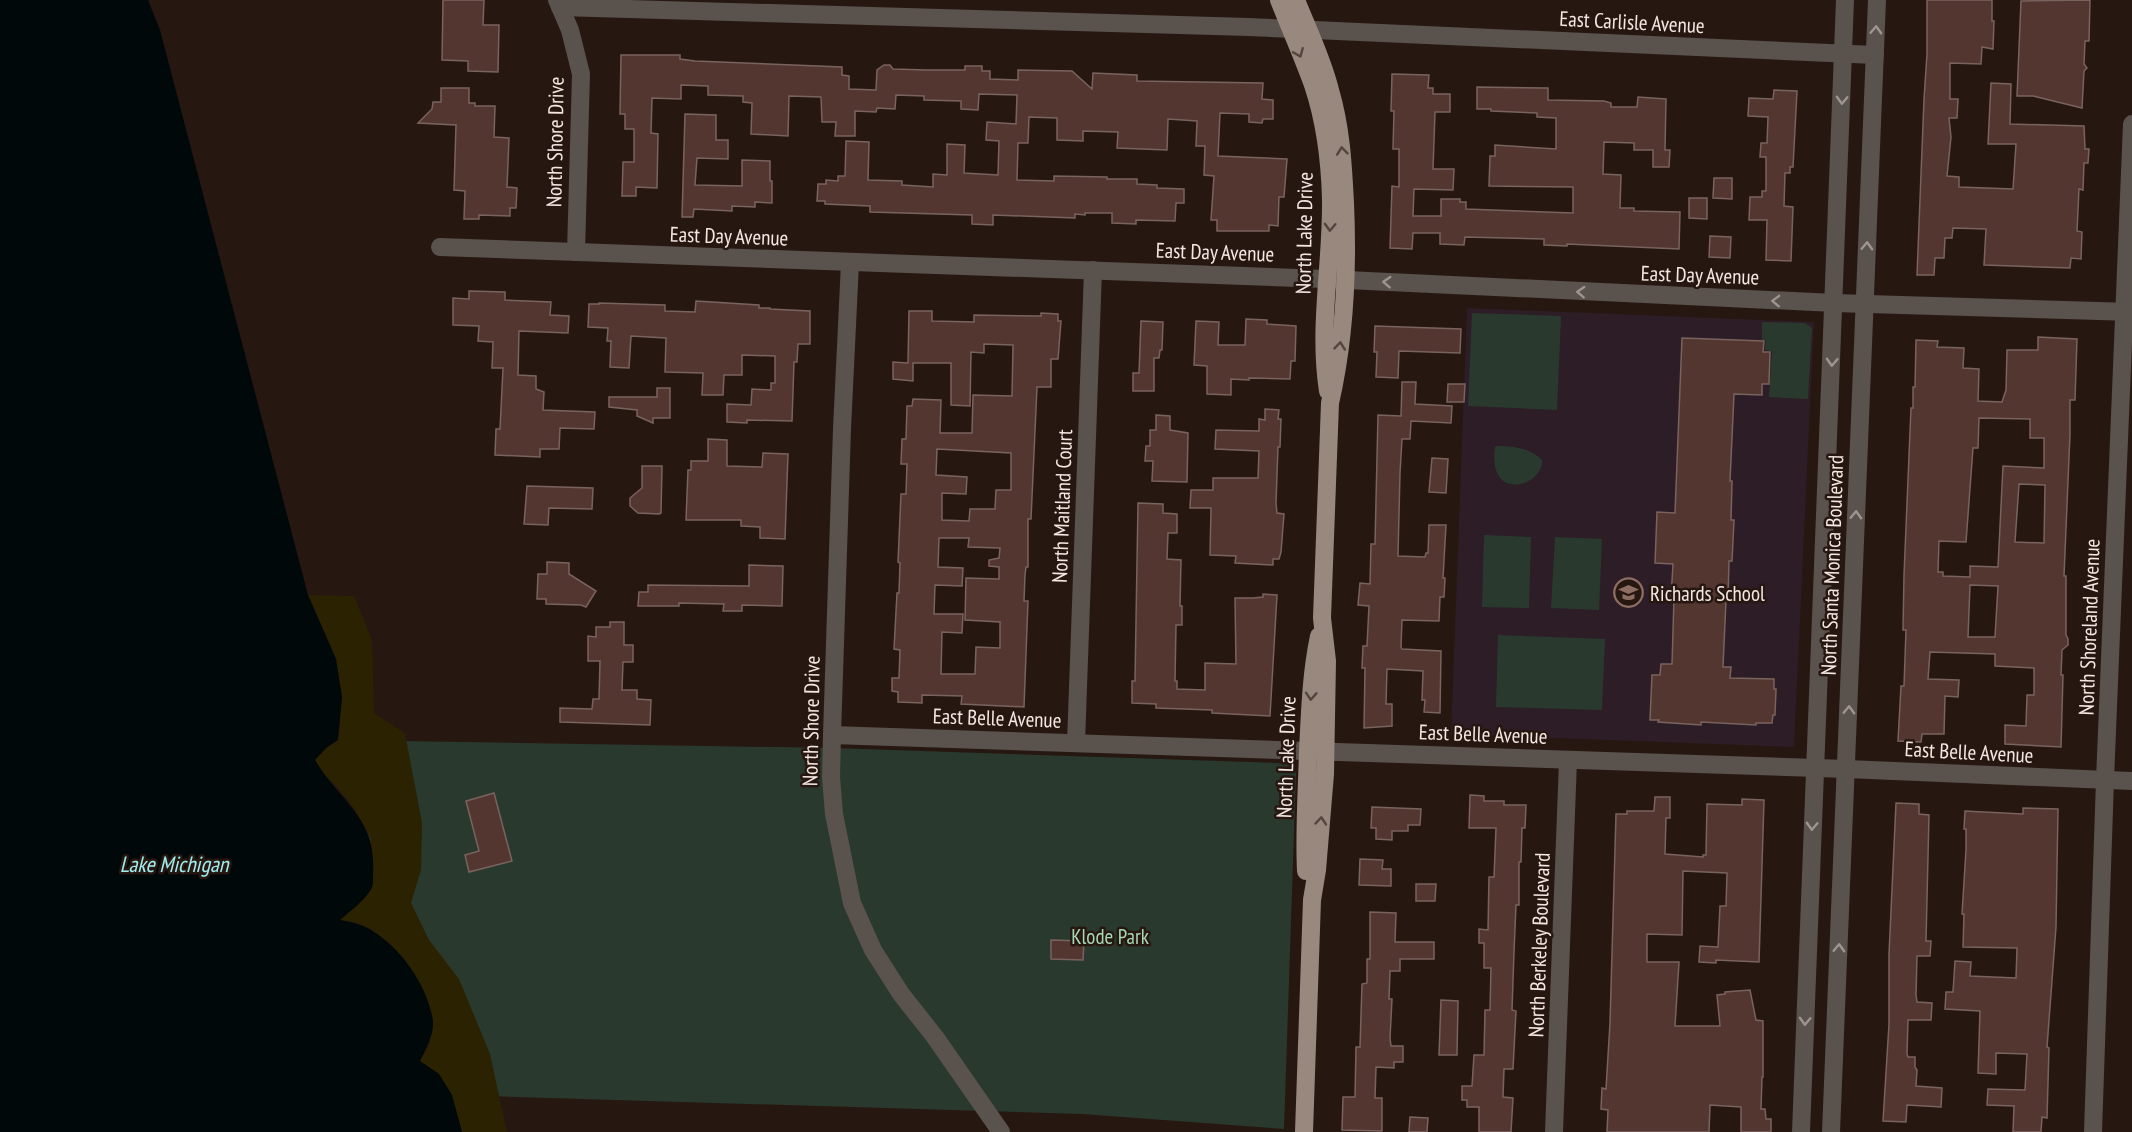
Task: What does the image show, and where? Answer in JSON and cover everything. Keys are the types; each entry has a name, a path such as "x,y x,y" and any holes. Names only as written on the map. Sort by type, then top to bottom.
{"main road":[{"name":"North Lake Drive","path":"1279,0 1313,84 1326,144 1331,198 1326,279 1325,371 1330,403 1322,618 1326,661 1317,751 1317,870 1312,900 1304,1132"},
{"name":"North Lake Drive","path":"1296,0 1331,91 1342,148 1346,231 1345,280 1338,370 1330,403"}],"street":[{"name":"North Santa Monica Boulevard","path":"1801,1132 1845,0"},
{"name":"North Santa Monica Boulevard","path":"1831,1132 1877,0"},
{"name":"East Carlisle Avenue","path":"559,3 1290,29 1875,55"},
{"name":"North Shore Drive","path":"559,3 570,30 581,74 576,252"},
{"name":"North Shoreland Avenue","path":"2093,1132 2105,780 2128,312 2132,124"},
{"name":"East Day Avenue","path":"440,247 1326,279 1835,303 2128,312"},
{"name":"North Shore Drive","path":"850,263 832,735 831,777 834,814 852,903 873,950 1001,1132"},
{"name":"North Maitland Court","path":"1076,743 1093,270"},
{"name":"East Belle Avenue","path":"832,735 1568,759 2132,781"},
{"name":"North Berkeley Boulevard","path":"1554,1132 1568,759"}],"shaded area":[{"name":"Richards School","path":"1467,308 1814,322 1794,747 1451,734"}],"green space":[{"path":"1472,313 1561,316 1557,410 1468,406"},
{"path":"1762,322 1805,323 1812,328 1808,399 1769,397 1772,351 1765,350 1766,340 1762,340"},
{"path":"1495,447 1527,450 1542,460 1540,469 1525,483 1516,485 1507,483 1499,476 1495,465"},
{"path":"1484,535 1531,537 1529,608 1482,607"},
{"path":"1555,537 1602,539 1599,610 1551,608"},
{"path":"1498,635 1605,639 1602,710 1496,707"},
{"name":"Klode Park","path":"338,740 832,748 1292,765 1296,773 1284,1129 1082,1114 452,1095"}],"sand":[{"path":"308,595 354,596 372,640 374,713 405,733 422,823 421,870 411,903 429,940 459,979 490,1054 507,1132 462,1132 456,1109 445,1084 439,1076 420,1061 430,1043 427,999 417,979 405,960 371,929 357,923 339,920 358,905 371,839 354,808 334,783 323,774 315,760 326,748 338,740 342,697 336,659"}],"water":[{"name":"Lake Michigan","path":"0,0 148,0 160,30 308,595 336,659 342,697 338,740 326,748 315,760 363,823 373,854 372,887 360,903 340,920 363,926 382,938 402,957 419,982 433,1021 431,1036 420,1061 439,1074 452,1095 462,1132 0,1132"}],"building":[{"path":"443,0 484,0 483,25 499,25 498,72 468,71 468,61 442,60"},
{"path":"1927,0 1992,0 1993,49 1982,47 1981,64 1950,63 1950,99 1958,99 1957,118 1949,118 1951,137 1947,176 1959,177 1959,187 2013,189 2016,144 1988,144 1991,83 2011,84 2010,124 2084,126 2085,149 2089,149 2088,163 2084,163 2083,190 2079,189 2077,231 2082,232 2081,259 2071,258 2070,268 1984,265 1986,229 1953,228 1952,238 1945,238 1944,258 1935,258 1934,275 1917,275 1927,54"},
{"path":"2090,0 2089,41 2085,41 2084,64 2087,68 2084,71 2082,108 2033,96 2017,96 2021,1"},
{"path":"621,55 680,55 680,59 695,61 842,67 842,75 849,76 849,89 876,90 877,70 884,65 890,65 893,69 927,70 965,70 965,66 982,66 982,71 990,71 990,79 1018,80 1018,70 1072,71 1092,89 1093,73 1137,75 1137,81 1263,83 1262,99 1273,100 1273,119 1263,119 1262,123 1249,122 1249,114 1220,113 1218,156 1287,159 1284,197 1279,197 1278,226 1269,225 1269,231 1217,231 1217,220 1211,220 1214,176 1204,175 1205,146 1196,146 1197,121 1168,119 1167,150 1117,148 1118,132 1083,131 1083,141 1057,140 1057,118 1029,117 1028,143 1018,143 1017,180 1054,181 1054,176 1107,177 1107,179 1137,179 1137,184 1157,185 1157,188 1184,189 1184,203 1176,203 1175,221 1136,220 1136,224 1112,223 1112,213 1085,213 1085,215 1075,214 1075,218 993,215 993,225 972,224 972,215 870,212 870,206 825,204 825,201 817,201 818,184 826,184 826,180 838,181 838,176 845,176 846,141 869,142 868,180 902,181 902,185 933,187 933,174 947,175 947,144 965,145 964,173 998,175 999,141 986,140 987,122 1016,124 1017,95 979,94 978,110 961,109 961,101 924,100 924,96 896,95 895,109 877,108 876,112 855,111 855,136 835,136 836,122 822,122 821,97 789,96 788,136 751,134 752,103 743,102 743,96 708,95 708,86 681,85 681,99 652,98 651,133 658,134 657,188 636,187 636,196 622,196 623,162 634,162 634,129 625,129 625,114 620,114"},
{"path":"1392,74 1429,75 1428,88 1433,88 1433,94 1450,94 1450,112 1435,112 1433,169 1454,169 1453,190 1414,189 1413,216 1441,216 1441,199 1460,199 1460,202 1466,202 1466,209 1573,213 1573,187 1489,186 1490,156 1495,156 1495,145 1556,149 1556,118 1537,117 1537,113 1477,109 1477,87 1548,88 1548,100 1604,101 1611,103 1611,107 1637,107 1638,97 1666,99 1665,150 1670,150 1669,167 1653,167 1653,150 1634,150 1634,143 1604,142 1603,174 1621,175 1620,208 1634,208 1634,211 1680,212 1679,249 1544,245 1544,239 1465,237 1464,245 1440,244 1440,233 1413,233 1412,249 1390,248 1392,186 1399,187 1399,149 1393,149"},
{"path":"441,88 469,88 469,103 475,103 475,106 495,106 494,137 509,138 507,187 517,188 516,208 510,208 510,216 479,215 479,219 464,219 465,191 454,190 456,125 418,123 432,109 433,102 441,102"},
{"path":"1774,90 1797,91 1793,167 1790,167 1790,173 1785,173 1784,206 1793,207 1791,261 1766,260 1767,220 1749,220 1750,197 1762,197 1762,191 1766,191 1766,157 1760,157 1761,143 1767,143 1768,117 1748,116 1749,98 1773,99"},
{"path":"685,114 716,115 716,140 728,140 728,159 697,158 695,185 742,186 742,160 770,161 772,203 755,202 755,207 732,206 732,211 694,209 693,217 682,217"},
{"path":"1714,178 1732,178 1732,199 1713,198"},
{"path":"1689,198 1707,198 1707,219 1689,218"},
{"path":"1710,236 1731,237 1730,258 1709,257"},
{"path":"469,291 505,292 505,300 551,302 550,315 569,316 568,333 519,331 518,375 536,376 536,389 544,392 543,410 595,412 594,429 560,428 559,449 540,449 540,457 495,455 496,429 500,429 503,368 492,368 493,342 478,341 479,326 453,325 453,298 469,299"},
{"path":"696,301 810,311 810,344 798,344 797,362 794,362 792,421 727,422 727,404 751,405 752,389 771,390 771,383 775,383 775,356 742,355 742,375 724,375 723,395 702,395 703,373 665,372 666,338 631,336 629,368 610,367 611,341 607,341 608,328 588,327 589,304 665,305 665,311 695,312"},
{"path":"909,311 932,311 932,321 974,322 974,315 1041,316 1041,313 1058,314 1058,321 1061,321 1058,359 1051,359 1051,387 1037,387 1031,519 1028,519 1028,567 1026,567 1025,575 1024,601 1028,601 1024,707 961,704 962,696 922,695 922,703 898,702 898,692 892,691 892,678 899,678 900,650 894,649 897,593 899,593 901,494 906,494 907,464 901,464 902,439 906,439 907,406 912,406 913,399 941,400 940,433 972,433 973,395 1012,396 1013,345 984,344 984,353 971,352 970,406 951,405 951,363 913,363 913,381 893,379 893,362 908,363","holes":["937,449 1011,453 1011,490 996,490 995,509 970,509 969,521 942,520 942,493 966,494 967,477 936,475","939,538 969,538 968,547 1000,548 999,558 989,560 989,566 999,567 999,579 966,578 965,620 1000,622 1000,648 976,647 975,674 941,674 942,632 962,633 963,614 934,614 935,585 962,586 963,568 938,567"]},
{"path":"1246,319 1267,320 1267,324 1296,326 1295,361 1291,361 1290,379 1231,379 1231,395 1207,394 1207,366 1194,365 1196,321 1219,322 1218,345 1245,345"},
{"path":"1141,321 1163,322 1162,350 1160,350 1159,358 1154,358 1154,391 1133,391 1133,373 1139,373"},
{"path":"1375,326 1461,329 1460,353 1399,351 1398,378 1376,377"},
{"path":"2038,337 2077,339 2075,400 2070,400 2064,576 2066,576 2068,645 2062,650 2061,747 2005,744 2005,725 2026,726 2027,695 2034,695 2034,668 1995,666 1995,654 1930,652 1928,679 1959,680 1958,697 1945,696 1944,734 1922,734 1921,742 1898,741 1901,686 1904,686 1906,630 1903,630 1904,575 1916,340 1938,341 1937,347 1964,348 1963,368 1979,369 1978,401 2002,402 2006,390 2007,350 2038,350","holes":["1979,418 2030,419 2030,438 2044,438 2044,468 2003,466 1998,567 1970,566 1970,577 1943,576 1943,572 1938,572 1939,541 1966,542 1973,448 1978,448","2019,484 2045,485 2044,543 2015,542","1970,585 1998,586 1995,637 1968,637"]},
{"path":"1682,338 1764,341 1763,352 1770,352 1769,384 1762,384 1762,395 1734,394 1730,481 1732,481 1731,520 1734,520 1732,561 1729,561 1728,600 1726,600 1723,667 1731,667 1730,678 1774,679 1775,715 1773,715 1772,723 1756,723 1756,725 1701,722 1701,725 1650,720 1652,675 1660,675 1661,664 1672,664 1673,564 1655,563 1657,512 1675,513"},
{"path":"1402,382 1416,382 1415,404 1452,406 1451,423 1411,421 1410,439 1402,439 1400,473 1398,556 1425,557 1428,553 1429,525 1446,525 1444,597 1440,597 1439,621 1402,620 1401,647 1402,649 1441,651 1440,713 1424,712 1423,671 1387,669 1386,704 1392,704 1392,726 1364,728 1365,668 1362,668 1363,646 1367,646 1369,606 1358,605 1360,583 1370,584 1371,544 1375,544 1378,415 1401,416"},
{"path":"1448,384 1465,384 1464,402 1447,402"},
{"path":"657,388 670,388 670,418 653,418 653,423 637,416 637,410 609,407 609,397 657,397"},
{"path":"1265,409 1279,410 1278,419 1281,419 1276,503 1277,513 1284,514 1281,552 1279,559 1273,559 1273,565 1235,563 1236,556 1210,555 1211,508 1190,508 1191,490 1213,490 1213,478 1258,478 1259,451 1215,449 1216,430 1259,431 1259,419 1265,420"},
{"path":"1156,415 1170,416 1170,430 1188,433 1187,482 1152,481 1153,461 1145,461 1146,446 1150,446 1150,430 1156,430"},
{"path":"708,439 727,440 727,466 762,467 763,453 788,454 785,539 760,538 760,527 741,526 741,520 686,520 688,470 691,470 691,461 708,461"},
{"path":"1432,458 1448,459 1446,493 1429,492"},
{"path":"642,466 662,466 661,513 659,514 638,513 630,506 630,498 642,488"},
{"path":"527,486 593,488 592,509 549,508 548,525 524,524"},
{"path":"1138,503 1163,504 1163,513 1177,514 1177,533 1168,533 1167,559 1181,560 1182,625 1176,625 1175,681 1177,681 1177,689 1205,690 1205,663 1236,664 1235,598 1263,597 1263,594 1277,595 1270,716 1212,713 1212,710 1156,708 1156,704 1132,703 1132,681 1135,681"},
{"path":"547,562 569,563 569,574 596,591 586,607 546,604 546,599 537,599 538,574 547,574"},
{"path":"749,565 783,566 782,606 742,605 742,611 723,611 724,604 679,603 679,606 638,606 639,592 648,592 648,585 749,586"},
{"path":"610,622 624,622 624,645 633,645 633,662 623,662 622,690 637,690 637,699 651,700 650,725 560,722 560,708 592,709 593,699 599,699 600,661 588,661 588,636 596,637 596,627 610,627"},
{"path":"494,793 512,861 469,872 465,855 479,851 466,801"},
{"path":"1470,795 1484,796 1484,801 1504,801 1504,805 1526,805 1525,828 1522,828 1521,862 1519,862 1519,905 1516,905 1512,1010 1516,1011 1513,1069 1504,1069 1503,1097 1513,1098 1511,1132 1479,1132 1479,1107 1467,1107 1467,1100 1462,1100 1462,1086 1472,1086 1474,1055 1484,1055 1485,1010 1490,1010 1491,968 1484,968 1484,943 1479,943 1479,929 1488,930 1489,877 1494,877 1496,828 1469,828"},
{"path":"1655,797 1670,797 1670,818 1666,818 1665,854 1703,857 1706,855 1707,804 1742,805 1742,799 1764,800 1759,962 1716,960 1716,963 1699,962 1700,946 1718,947 1720,906 1726,906 1727,873 1683,871 1682,935 1647,934 1647,962 1679,962 1675,1026 1720,1026 1717,995 1750,990 1756,1020 1763,1021 1761,1109 1765,1109 1766,1119 1771,1119 1771,1132 1741,1132 1741,1107 1710,1105 1709,1132 1607,1132 1608,1110 1601,1109 1602,1088 1606,1089 1610,1023 1616,814 1627,814 1627,811 1654,811"},
{"path":"1896,803 1919,804 1919,814 1929,815 1926,941 1931,941 1930,956 1917,956 1916,995 1917,1002 1932,1003 1931,1020 1908,1020 1907,1054 1908,1057 1915,1057 1916,1086 1942,1088 1941,1107 1907,1105 1906,1122 1883,1121 1889,1024 1889,954"},
{"path":"1372,807 1421,809 1420,825 1408,825 1408,831 1392,831 1392,840 1376,839 1376,828 1371,828"},
{"path":"2023,808 2058,809 2056,927 2047,1047 2049,1048 2047,1118 2042,1117 2041,1132 2013,1132 2014,1106 1987,1105 1988,1089 2025,1090 2027,1054 1996,1053 1996,1074 1978,1073 1980,1011 1945,1009 1946,992 1953,992 1955,961 1971,962 1970,976 2016,978 2017,948 1963,947 1964,914 1962,914 1966,850 1966,829 1964,829 1965,811 2023,814"},
{"path":"1360,859 1383,860 1382,869 1391,869 1391,886 1359,885"},
{"path":"1416,884 1436,884 1435,901 1416,901"},
{"path":"1370,912 1396,913 1395,942 1434,942 1434,959 1400,959 1400,971 1390,971 1391,1046 1403,1046 1403,1062 1394,1062 1394,1068 1376,1067 1375,1098 1382,1098 1382,1131 1342,1130 1343,1097 1355,1097 1356,1047 1360,1047 1362,984 1367,983 1367,959 1370,959"},
{"path":"1051,940 1084,941 1083,960 1051,959"},
{"path":"1441,1000 1458,1001 1457,1055 1439,1055"},
{"path":"1410,1117 1428,1118 1427,1132 1409,1132"}],"place":[{"name":"Richards School","path":"1629,593"}]}
